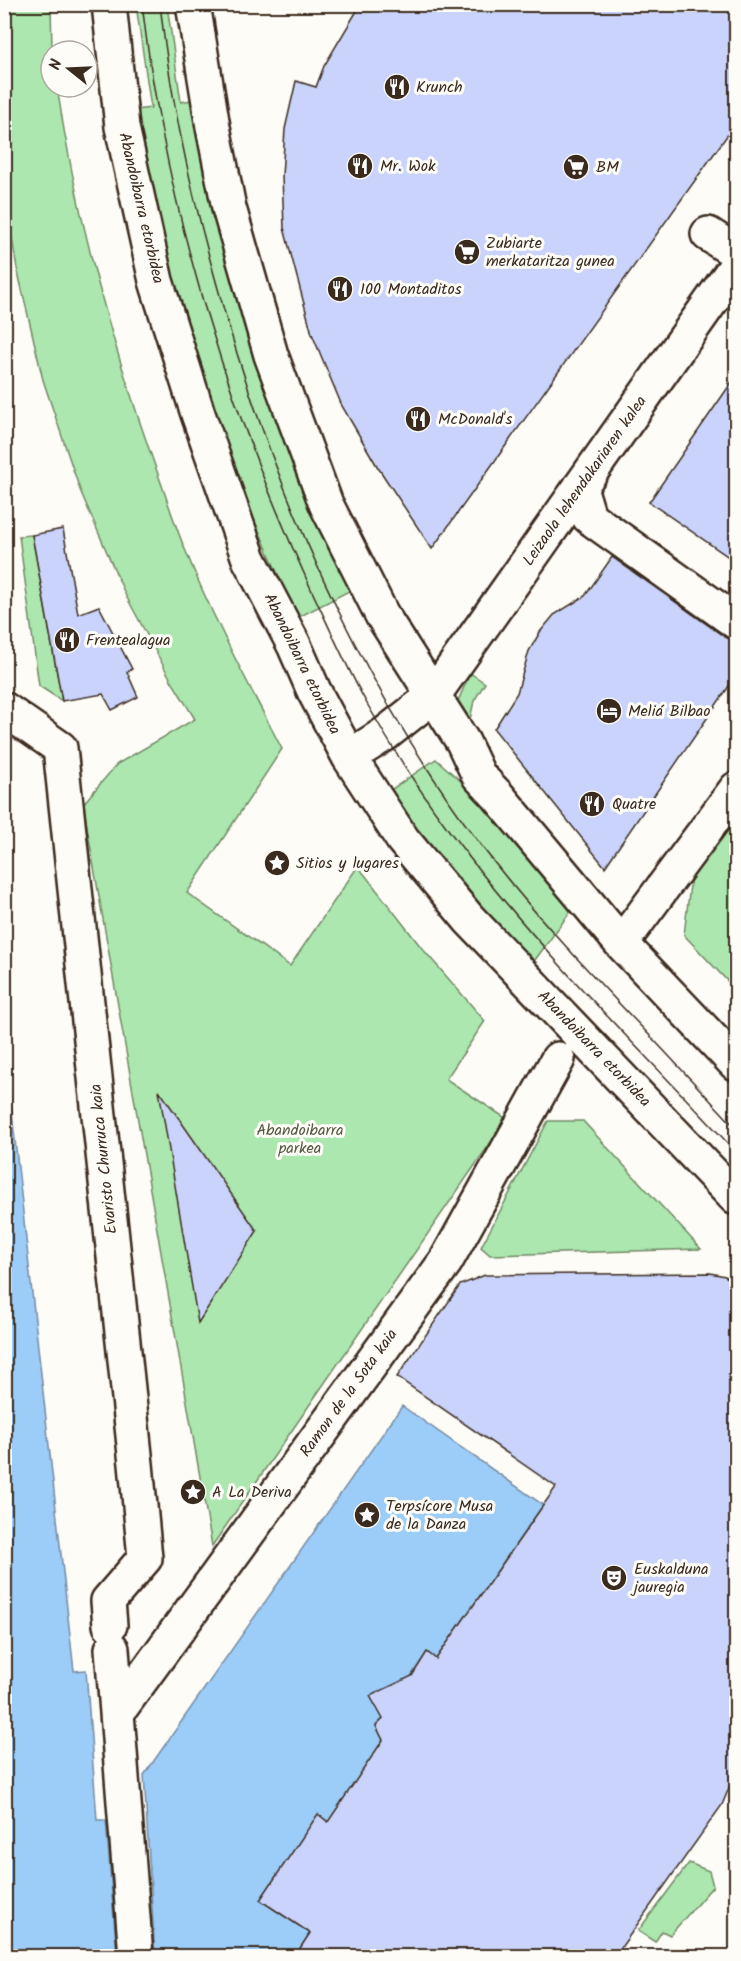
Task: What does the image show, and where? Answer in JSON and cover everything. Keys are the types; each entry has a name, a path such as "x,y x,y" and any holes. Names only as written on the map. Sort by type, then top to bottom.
{"street":[{"name":"Abandoibarra etorbidea","path":"109,4 122,127 156,281 198,414 249,559 294,645 314,691 349,757 403,840 470,919 736,1198"},
{"path":"193,4 229,208 271,355 326,504 382,615 463,741 479,776 498,795 620,942 736,1064"},
{"path":"708,234 736,252"},
{"name":"Leizaola lehendakariaren kalea","path":"349,757 385,734 433,696 736,266"},
{"path":"580,488 590,518 736,622"},
{"name":"Evaristo Churruca kaia","path":"4,709 60,748 136,1464 145,1558 108,1600 136,1956"},
{"path":"632,929 736,789"},
{"name":"Ramon de la Sota kaia","path":"117,1713 446,1261 558,1059"}],"green space":[{"name":"Abandoibarra parkea","path":"4,5 51,5 52,39 39,39 39,99 59,99 86,235 126,381 197,579 282,749 187,893 290,966 358,866 421,947 485,1021 446,1079 507,1119 212,1546 83,804 117,764 195,719 171,680 125,594 80,490 43,380 17,268 5,196"},
{"path":"136,5 167,5 181,102 196,99 353,589 297,618 253,517 207,396 171,281 136,110 151,108"},
{"path":"32,535 62,701 39,686 19,536"},
{"path":"470,673 485,683 474,701 469,724 459,722 458,701"},
{"path":"436,759 464,784 571,911 532,964 413,837 392,805 391,790"},
{"path":"736,814 736,990 684,935 691,877"},
{"path":"548,1121 583,1121 701,1249 490,1255 481,1247"},
{"path":"689,1863 709,1871 713,1886 670,1935 662,1931 655,1942 638,1931"}],"water":[{"path":"4,1041 74,1671 86,1670 97,1820 106,1820 117,1956 5,1956"},
{"path":"402,1406 543,1505 436,1659 427,1652 376,1726 383,1740 329,1822 318,1815 260,1900 310,1933 295,1956 155,1956 144,1775"}],"building":[{"name":"Zubiarte merkataritza gunea","path":"361,4 736,4 736,123 432,549 377,466 342,406 312,334 284,228 282,176 285,129 296,81 316,87 324,66"},
{"path":"736,376 736,562 649,502"},
{"name":"Frentealagua","path":"63,529 78,614 99,606 132,669 127,672 138,697 112,710 103,694 62,701 32,535"},
{"name":"Meliá Bilbao","path":"612,557 725,637 736,640 736,676 605,867 494,729 517,693 529,651 540,632 554,615 585,596"},
{"path":"159,1090 257,1231 198,1323"},
{"name":"Euskalduna jauregia","path":"710,1273 725,1276 736,1283 736,1753 734,1776 722,1805 615,1956 295,1956 310,1933 260,1900 318,1814 328,1822 383,1740 376,1726 383,1719 370,1696 412,1676 427,1652 436,1659 556,1487 397,1377 460,1285 485,1275"}],"tram line":[{"path":"142,4 153,80 184,230 227,376 280,519 359,688 389,742 428,801 500,896 599,1008 736,1152"},
{"path":"160,4 169,73 189,176 237,353 290,502 355,644 393,713 435,780 498,867 572,953 736,1128"}],"place":[{"name":"Krunch","path":"397,87"},
{"name":"Mr. Wok","path":"360,166"},
{"name":"BM","path":"576,167"},
{"name":"Zubiarte merkataritza gunea","path":"467,252"},
{"name":"100 Montaditos","path":"340,289"},
{"name":"McDonald's","path":"418,419"},
{"name":"Frentealagua","path":"67,640"},
{"name":"Meliá Bilbao","path":"609,711"},
{"name":"Quatre","path":"592,804"},
{"name":"Sitios y lugares","path":"277,863"},
{"name":"A La Deriva","path":"193,1492"},
{"name":"Terpsícore Musa de la Danza","path":"367,1515"},
{"name":"Euskalduna jauregia","path":"614,1578"}]}
